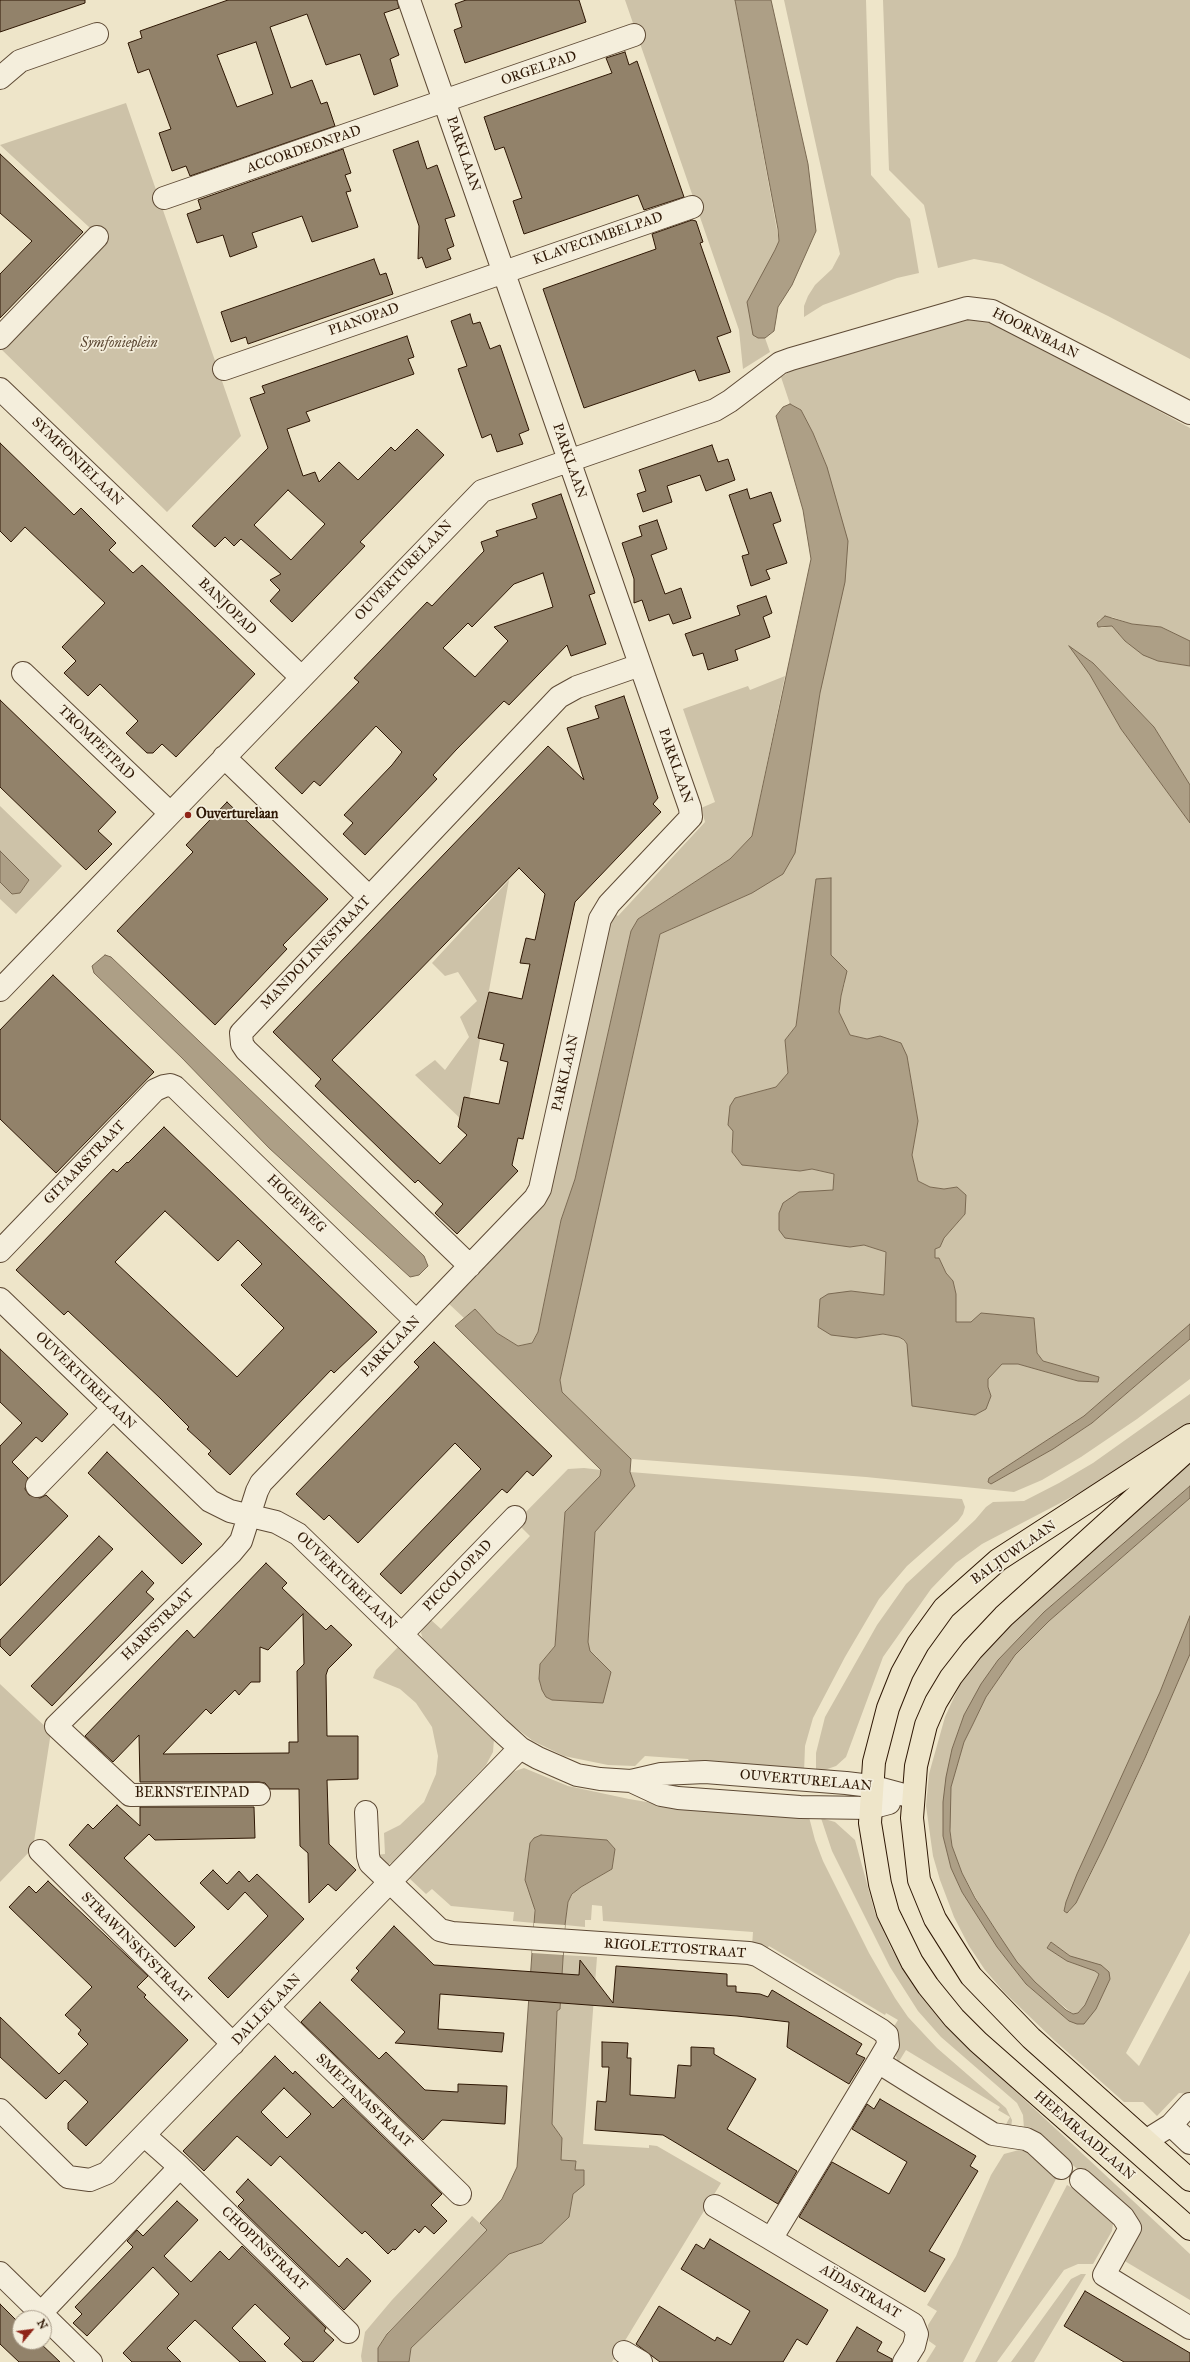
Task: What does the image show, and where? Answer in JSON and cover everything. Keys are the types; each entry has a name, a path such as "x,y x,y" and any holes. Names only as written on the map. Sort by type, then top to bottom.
{"main road":[{"name":"BALJUWLAAN","path":"978,2042 954,2018 928,1986 898,1936 880,1884 872,1841 870,1808 871,1786 878,1740 888,1708 918,1644 944,1608 998,1560 1190,1435"},
{"path":"1190,1448 1004,1616 972,1650 947,1683 926,1725 916,1766 912,1797 913,1838 919,1880 935,1918 971,1976 1031,2038 1190,2180"},
{"name":"HEEMRAADLAAN","path":"978,2042 1190,2229"}],"street":[{"name":"PARKLAAN","path":"249,1516 262,1483 535,1198 540,1189 604,911 691,817 690,808 409,0"},
{"path":"0,78 20,61 97,34"},
{"name":"ORGELPAD","path":"445,102 634,35"},
{"name":"ACCORDEONPAD","path":"164,198 445,102"},
{"name":"KLAVECIMBELPAD","path":"504,272 692,207"},
{"path":"0,338 96,237"},
{"name":"PIANOPAD","path":"224,369 504,272"},
{"name":"HOORNBAAN","path":"780,364 967,308 983,309 1190,413"},
{"name":"OUVERTURELAAN","path":"0,990 482,491 715,410 730,401 780,364"},
{"name":"SYMFONIELAAN","path":"0,389 154,536"},
{"name":"BANJOPAD","path":"154,536 301,677"},
{"name":"MANDOLINESTRAAT","path":"470,1266 242,1044 240,1039 244,1028 559,697 577,687 640,665"},
{"name":"TROMPETPAD","path":"23,673 170,813"},
{"path":"224,757 370,897"},
{"name":"GITAARSTRAAT","path":"0,1251 155,1090 164,1086 175,1087"},
{"name":"HOGEWEG","path":"175,1087 416,1321"},
{"name":"OUVERTURELAAN","path":"0,1299 210,1501 218,1507 276,1522 298,1534 520,1748 538,1758 577,1775 631,1781 662,1794 678,1798 800,1807 870,1808 912,1797"},
{"path":"37,1486 113,1408"},
{"name":"HARPSTRAAT","path":"56,1726 231,1553 241,1541 249,1516"},
{"name":"PICCOLOPAD","path":"402,1634 515,1517"},
{"name":"BERNSTEINPAD","path":"56,1726 130,1795 259,1794"},
{"name":"DALLELAAN","path":"0,2110 68,2177 90,2180 107,2173 145,2136 520,1748"},
{"name":"OUVERTURELAAN","path":"631,1781 661,1774 705,1772 871,1786 912,1797"},
{"name":"RIGOLETTOSTRAAT","path":"366,1812 368,1856 370,1863 430,1922 446,1932 533,1940 749,1953 757,1955 887,2035 888,2045 878,2062"},
{"name":"STRAWINSKYSTRAAT","path":"40,1851 233,2044"},
{"name":"SMETANASTRAAT","path":"269,2008 460,2194"},
{"path":"771,2239 878,2062 993,2134 1026,2139 1034,2143 1061,2168"},
{"path":"1147,2140 1170,2125 1190,2104"},
{"path":"1170,2125 1190,2143"},
{"name":"CHOPINSTRAAT","path":"145,2136 180,2167 348,2332"},
{"path":"44,2310 180,2167"},
{"path":"1081,2180 1123,2218 1130,2228 1104,2275 1190,2328"},
{"name":"AÏDASTRAAT","path":"715,2206 913,2324 917,2334 914,2346 904,2362"},
{"path":"0,2273 38,2310"},
{"path":"52,2324 91,2362"}],"green space":[{"path":"625,0 735,0 779,241 775,250 758,338 765,338 770,352 743,369 739,330"},
{"path":"784,0 866,0 871,175 910,219 919,273 897,278 823,305 804,317 804,306 808,296 815,285 832,269 840,254"},
{"path":"883,0 1190,0 1190,359 1108,316 1002,264 974,259 938,268 924,205 889,170"},
{"name":"Symfonieplein","path":"126,103 241,436 167,512 0,348 102,239 0,145"},
{"path":"961,318 989,321 1003,326 1190,428 1190,641 1161,627 1132,624 1112,617 1100,619 1097,623 1101,628 1112,626 1125,641 1158,661 1190,666 1190,785 1154,727 1093,663 1070,647 1090,675 1121,729 1190,823 1190,1324 1084,1416 989,1478 988,1482 991,1484 1053,1449 1092,1423 1190,1339 1190,1379 1137,1419 1081,1457 1042,1480 1014,1492 866,1477 631,1459 562,1392 560,1380 660,934 752,893 809,752 820,693 827,467 813,433 801,410 790,404 781,377 803,364","holes":["831,878 831,955 845,982 839,1012 850,1035 867,1039 880,1036 907,1056 918,1121 912,1155 918,1181 930,1187 944,1189 957,1187 965,1214 944,1238 940,1247 935,1249 935,1258 939,1258 946,1273 953,1281 956,1294 956,1322 972,1323 981,1313 1034,1318 1037,1353 1043,1361 1099,1377 1098,1381 1078,1381 1018,1364 1002,1363 988,1379 988,1387 991,1396 907,1344 899,1337 883,1334 856,1338 851,1291 884,1295 886,1252 864,1245 850,1247 820,1192 833,1190 834,1174 812,1169 800,1171 742,1164 732,1152 735,1098 776,1087 788,1073 785,1040 796,1026 816,880"]},
{"path":"785,676 752,836 730,859 638,919 631,931 575,1179 561,1220 538,1332 531,1343 518,1346 497,1333 475,1309 464,1318 448,1303 543,1204 606,929 614,913 618,916 705,822 701,808 715,802 683,709 748,686 750,690"},
{"path":"0,806 62,866 16,914 0,899 0,882 12,894 20,893 29,880 0,851"},
{"path":"509,880 465,1123 415,1075 435,1060 445,1070 469,1037 460,1017 477,1001 458,972 445,976 432,963"},
{"path":"1190,1394 1190,1423 1156,1448 1106,1479 982,1544 956,1563 931,1589 883,1657 846,1757 836,1766 816,1773 816,1753 825,1717 877,1625 906,1584 993,1502 1024,1501 1059,1483 1093,1463"},
{"path":"1190,1459 1190,1486 1044,1612 998,1660 964,1715 952,1749 943,1836 951,1868 962,1892 997,1947 1026,1984 1069,2021 1096,2009 1110,1979 1109,1972 1070,1956 1051,1942 1047,1948 1067,1961 1095,1971 1099,1974 1085,2005 1078,2013 1073,2014 1035,1983 1017,1962 981,1907 962,1873 952,1846 949,1818 951,1787 964,1742 986,1697 1015,1655 1049,1621 1190,1498 1190,1616 1160,1692 1077,1874 1064,1911 1069,1912 1086,1884 1145,1759 1190,1654 1190,1933 1126,2053 1139,2066 1190,1970 1190,2094 1179,2093 1157,2116 1143,2102 1124,2102 1055,2041 1004,1992 985,1970 969,1946 954,1917 940,1880 933,1856 926,1806 929,1774 945,1717 961,1682 992,1638"},
{"path":"584,1468 601,1470 600,1476 565,1512 555,1646 540,1664 539,1679 546,1697 552,1700 571,1701 597,1657 590,1651 588,1642 595,1532 630,1472 962,1499 965,1507 963,1514 958,1521 907,1566 879,1599 845,1657 813,1718 805,1746 804,1773 693,1767 688,1759 645,1756 635,1766 608,1765 564,1756 533,1741 508,1722 423,1639 421,1633 423,1627 430,1619 441,1629 530,1536 520,1526 519,1519 568,1469"},
{"path":"398,1647 494,1739 493,1752 486,1765 393,1862 387,1865 375,1855 385,1854 384,1833 400,1825 424,1802 436,1774 438,1756 432,1727 416,1703 400,1689 373,1678 376,1670"},
{"path":"0,1684 51,1732 33,1848 0,1882"},
{"path":"524,1768 568,1786 629,1799 689,1809 809,1817 815,1840 823,1861 869,1953 895,1998 908,2017 937,2048 1006,2108 1012,2120 1011,2128 1005,2126 1010,2117 998,2110 1000,2107 906,2050 898,2063 894,2049 893,2028 898,2020 886,2013 885,2015 769,1946 765,1951 752,1946 753,1932 603,1921 602,1906 592,1905 591,1920 585,1920 585,1927 565,1925 568,1902 575,1891 612,1869 615,1849 607,1840 541,1835 527,1868 525,1880 534,1904 534,1923 513,1921 514,1912 451,1906 432,1889 426,1894 409,1878 503,1781 515,1771"},
{"path":"821,1818 835,1822 855,1840 875,1913 891,1948 920,1994 953,2033 1190,2254 1190,2300 1123,2260 1140,2228 1139,2222 1068,2161 1024,2129 1023,2115 1017,2103 941,2037 918,2011 890,1967 832,1851"},
{"path":"563,1955 597,1957 583,2144 649,2148 649,2145 657,2146 721,2183 612,2362 409,2362 411,2348 509,2254 542,2243 569,2217 573,2194 584,2171 575,2170 576,2161 561,2160 562,2138 552,2124 557,2011 560,2009"},
{"path":"1019,2150 1027,2152 1056,2179 963,2362 926,2362 936,2346 929,2341 928,2325 937,2311 927,2305 956,2256 991,2175 1004,2154"},
{"path":"1067,2185 1076,2190 1113,2224 1112,2231 1093,2264 1078,2264 1064,2270 997,2362 975,2362"},
{"path":"472,2216 487,2230 387,2333 378,2348 378,2362 362,2362 361,2356 365,2332 392,2300"},
{"path":"1081,2274 1086,2274 1034,2362 1011,2362 1071,2279"}],"shaded area":[{"path":"735,0 771,0 808,164 816,231 792,285 778,307 774,331 765,338 758,338 753,335 747,302 779,241 778,229"},
{"path":"790,404 801,410 813,433 827,467 848,541 845,582 820,693 795,853 783,874 752,893 660,934 560,1380 562,1392 631,1459 630,1472 635,1486 595,1532 588,1642 590,1651 611,1672 603,1703 552,1700 546,1697 542,1690 539,1679 540,1664 555,1646 565,1512 600,1476 601,1470 455,1326 475,1309 497,1333 518,1346 532,1343 538,1332 561,1220 575,1179 631,931 638,919 730,859 752,836 811,559 803,510 776,416 783,407"},
{"path":"1105,616 1132,624 1161,627 1190,641 1190,666 1158,661 1143,655 1125,641 1112,626 1098,627 1097,623"},
{"path":"1069,646 1093,663 1154,727 1190,785 1190,823 1121,729 1090,675"},
{"path":"0,851 29,880 20,893 12,894 0,882"},
{"path":"831,878 831,955 847,971 839,1012 850,1035 867,1039 880,1036 901,1043 907,1056 918,1121 912,1155 918,1181 930,1187 944,1189 957,1187 966,1195 965,1214 944,1238 940,1247 935,1249 935,1258 939,1258 946,1273 953,1281 956,1294 956,1322 971,1322 981,1313 1034,1318 1037,1353 1043,1361 1099,1377 1098,1382 1078,1381 1018,1364 1002,1364 988,1379 988,1387 991,1396 986,1409 975,1415 912,1406 907,1344 904,1340 899,1337 883,1334 856,1338 831,1335 818,1327 820,1299 828,1294 851,1291 884,1295 886,1252 864,1245 850,1247 785,1238 779,1230 779,1213 783,1203 799,1192 833,1190 834,1174 812,1169 800,1171 742,1165 732,1152 733,1131 728,1125 730,1106 735,1098 776,1087 788,1073 785,1040 796,1026 816,879"},
{"path":"105,955 111,957 424,1256 428,1266 419,1275 410,1277 269,1148 182,1058 94,973 92,966"},
{"path":"1190,1324 1190,1339 1092,1423 1053,1449 991,1484 988,1482 989,1478 1084,1416"},
{"path":"1190,1486 1190,1498 1049,1621 1015,1655 986,1697 964,1742 951,1787 950,1831 952,1846 962,1873 975,1898 1017,1962 1035,1982 1066,2010 1073,2014 1078,2013 1085,2005 1099,1974 1095,1971 1067,1961 1047,1948 1051,1942 1070,1956 1101,1965 1109,1972 1110,1979 1096,2009 1084,2024 1077,2024 1069,2021 1026,1984 997,1947 962,1892 951,1868 943,1836 943,1802 946,1777 952,1749 964,1715 981,1684 998,1660 1044,1612"},
{"path":"1190,1616 1190,1654 1145,1758 1104,1846 1076,1903 1067,1913 1064,1911 1066,1902 1077,1874 1160,1692"},
{"path":"541,1835 607,1840 615,1849 612,1869 581,1887 572,1894 568,1902 565,1925 560,2009 557,2011 552,2124 562,2138 561,2160 576,2161 575,2170 584,2170 584,2185 573,2194 569,2217 542,2243 509,2254 411,2348 409,2362 378,2362 378,2348 387,2334 487,2230 480,2223 502,2199 517,2167 535,1910 525,1880 530,1843 534,1838"}],"pier":[{"path":"534,1923 565,1925 563,1955 532,1953"}],"building":[{"path":"0,0 85,0 85,3 0,32"},
{"path":"228,0 397,0 399,8 384,13 399,55 390,59 398,86 374,95 360,54 326,65 307,14 270,27 291,88 312,80 321,104 327,102 335,126 190,176 186,166 172,171 159,133 171,129 149,69 138,73 128,43 142,38 140,31","holes":["256,42 273,94 237,107 217,55"]},
{"path":"466,0 579,0 586,22 465,63 454,30 462,27 455,4"},
{"path":"625,52 629,65 637,61 684,197 644,210 638,195 524,234 513,201 522,198 504,147 495,150 484,117 612,73 606,58"},
{"path":"418,141 427,169 437,165 455,216 445,219 454,246 447,249 451,259 426,268 422,257 418,259 419,226 393,150"},
{"path":"343,149 351,173 345,175 351,191 346,192 358,227 312,242 302,216 252,233 257,247 230,257 223,235 197,243 187,214 201,209 198,200"},
{"path":"0,154 83,232 0,318 0,274 32,241 0,213"},
{"path":"692,220 696,221 703,242 700,243 731,332 717,337 730,372 699,381 695,370 584,408 543,289 656,249 652,234"},
{"path":"374,259 380,275 386,273 393,294 248,344 246,337 231,342 221,312"},
{"path":"470,314 473,324 480,322 490,349 500,345 529,430 519,434 523,444 497,452 491,434 482,438 458,369 467,366 451,321"},
{"path":"407,336 414,357 408,359 414,374 306,412 310,421 287,429 303,476 315,472 319,482 339,462 358,480 391,447 395,451 417,429 444,455 360,542 365,546 292,622 270,601 280,590 270,580 281,574 241,539 234,546 225,537 215,547 192,526 268,448 250,398 265,393 262,386","holes":["288,490 325,524 291,560 254,525"]},
{"path":"0,443 74,515 81,508 116,543 109,550 133,573 142,565 255,674 176,757 162,744 153,753 147,753 126,733 138,721 100,684 88,696 64,673 76,661 62,647 105,603 25,527 11,542 0,531"},
{"path":"712,445 718,462 728,459 735,480 706,491 700,475 667,486 672,502 643,512 637,494 646,491 639,470"},
{"path":"747,489 750,499 771,492 781,521 773,524 787,563 766,570 770,579 751,586 742,556 749,554 729,495"},
{"path":"561,494 595,593 589,595 606,644 571,656 567,645 509,705 504,701 456,750 433,775 437,779 365,855 343,834 353,823 344,815 392,765 402,752 376,726 320,786 314,781 302,794 275,768 359,682 354,678 427,602 432,606 484,551 481,542 498,536 496,531 537,518 532,504","holes":["543,573 553,607 494,627 508,641 475,677 443,648 468,623 472,627 514,584"]},
{"path":"657,520 667,549 651,555 665,594 681,588 691,618 673,624 669,614 649,621 642,600 634,603 634,579 622,543 642,536 639,526"},
{"path":"766,596 772,613 763,617 770,637 735,650 738,660 708,670 703,653 693,656 685,634 740,615 737,606"},
{"path":"624,696 658,798 653,804 661,812 575,902 523,1139 518,1138 512,1165 518,1171 457,1234 435,1213 443,1204 418,1180 415,1183 315,1086 321,1079 273,1032 548,746 584,780 567,728 599,718 595,706","holes":["519,868 545,894 535,940 526,938 520,963 530,964 522,999 489,992 478,1038 504,1044 500,1060 508,1062 499,1104 464,1097 458,1127 467,1135 440,1164 332,1060"]},
{"path":"0,700 116,812 98,831 112,844 86,870 0,787"},
{"path":"227,802 328,899 283,945 287,949 215,1025 117,931 193,852 186,845"},
{"path":"53,975 154,1072 56,1173 0,1119 0,1030"},
{"path":"164,1127 377,1332 334,1373 331,1370 230,1475 208,1454 211,1451 187,1429 189,1427 160,1398 68,1311 64,1315 16,1270 113,1169 117,1172 127,1162 128,1163","holes":["165,1211 218,1261 238,1240 262,1264 241,1285 284,1328 237,1377 115,1262"]},
{"path":"434,1342 552,1456 533,1476 527,1471 507,1493 502,1489 401,1594 380,1574 481,1469 455,1443 358,1543 329,1515 324,1520 296,1494 419,1367 414,1362"},
{"path":"0,1349 68,1414 42,1442 36,1437 12,1462 28,1478 25,1489 29,1495 40,1498 46,1495 68,1516 0,1586 0,1446 22,1423 0,1402"},
{"path":"107,1452 202,1544 182,1564 88,1473"},
{"path":"99,1536 113,1549 10,1656 0,1646 0,1640"},
{"path":"266,1563 287,1583 282,1588 326,1630 331,1625 352,1645 328,1669 326,1675 327,1736 358,1736 358,1779 327,1780 329,1844 356,1870 336,1891 328,1884 309,1903 308,1853 300,1846 299,1789 270,1789 265,1783 259,1782 140,1782 139,1735 113,1762 85,1736 187,1630 194,1638","holes":["303,1614 304,1664 297,1671 298,1742 289,1742 289,1753 163,1754 206,1709 211,1714 235,1690 239,1695 251,1682 260,1682 260,1647 268,1650"]},
{"path":"142,1571 154,1583 146,1592 154,1599 52,1706 31,1686"},
{"path":"117,1805 140,1826 140,1807 254,1807 255,1838 155,1840 149,1834 124,1858 195,1927 175,1947 69,1845 88,1824 93,1829"},
{"path":"213,1870 227,1884 239,1871 249,1882 257,1874 304,1919 228,1998 208,1978 268,1916 245,1892 228,1910 200,1883"},
{"path":"48,1881 148,1976 137,1987 146,1995 144,1997 188,2040 86,2146 68,2129 68,2123 88,2102 65,2080 46,2099 0,2057 0,2017 59,2074 88,2044 78,2034 81,2030 65,2015 92,1987 9,1907 29,1886 36,1893"},
{"path":"394,1926 434,1965 579,1975 580,1960 613,2003 616,1966 727,1974 727,1986 736,1986 736,1992 760,1994 768,1997 772,1990 862,2044 856,2054 865,2058 849,2084 787,2047 789,2022 737,2016 440,1994 438,2029 504,2033 502,2052 395,2043 405,2032 351,1980 359,1971 356,1968"},
{"path":"320,2002 379,2059 386,2052 425,2090 458,2092 458,2084 507,2086 505,2124 442,2120 423,2140 301,2022"},
{"path":"602,2042 628,2043 627,2058 631,2058 630,2095 675,2098 678,2065 691,2066 691,2047 714,2048 714,2054 756,2079 727,2129 797,2171 778,2204 663,2135 595,2130 597,2101 606,2102 609,2067 602,2067"},
{"path":"275,2056 293,2074 295,2071 333,2108 343,2098 442,2194 431,2205 447,2221 434,2234 425,2226 419,2233 415,2229 395,2250 393,2249 388,2254 365,2231 362,2234 280,2156 271,2166 237,2136 204,2171 183,2151","holes":["284,2088 311,2114 287,2138 261,2112"]},
{"path":"880,2099 976,2156 970,2166 978,2171 929,2251 945,2259 925,2292 799,2217 832,2162 889,2194 907,2162 852,2129 867,2104 874,2109"},
{"path":"248,2179 339,2267 347,2258 371,2281 344,2310 238,2206 244,2200 236,2192"},
{"path":"177,2201 198,2220 164,2256 191,2282 220,2251 229,2260 242,2246 326,2328 324,2331 334,2340 313,2362 303,2362 284,2344 290,2338 255,2304 232,2328 266,2362 240,2362 195,2320 167,2348 181,2362 132,2362 123,2353 179,2294 153,2267 87,2336 73,2323 82,2314 75,2307 133,2247 127,2241 137,2230 143,2236"},
{"path":"710,2239 828,2310 807,2345 797,2339 783,2362 660,2362 636,2344 659,2306 715,2341 717,2337 731,2345 750,2311 681,2269 696,2244 704,2249"},
{"path":"1085,2291 1190,2353 1190,2362 1124,2362 1064,2326"},
{"path":"0,2304 12,2316 12,2350 47,2350 60,2362 19,2362 0,2344"},
{"path":"857,2327 882,2342 877,2351 892,2359 892,2362 836,2362"}],"place":[{"name":"Ouverturelaan","path":"188,815"}]}
